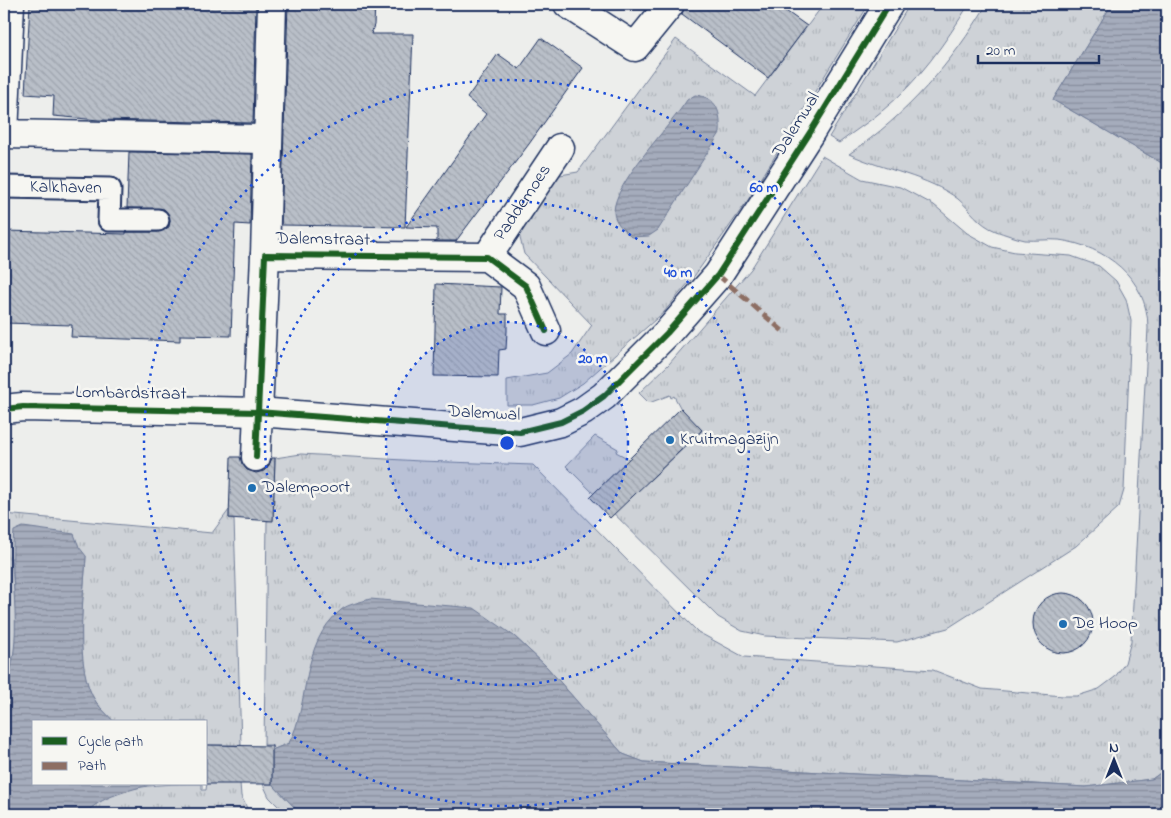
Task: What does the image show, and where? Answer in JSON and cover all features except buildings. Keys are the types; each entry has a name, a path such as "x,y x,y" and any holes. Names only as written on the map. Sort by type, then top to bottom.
{"street":[{"path":"10,4 4,134 268,139"},
{"name":"Dalemstraat","path":"256,457 265,255 272,4"},
{"path":"568,4 635,47 670,4"},
{"name":"Dalemwal","path":"258,412 520,432 561,422 583,411 621,380 718,275 811,131 889,4"},
{"name":"Paddemoes","path":"487,257 560,148"},
{"name":"Dalemstraat","path":"265,255 487,257"},
{"path":"487,257 526,286 546,331"},
{"name":"Lombardstraat","path":"4,409 23,407 258,412"}],"lane":[{"name":"Kalkhaven","path":"4,187 110,189 109,220 158,220"}],"green space":[{"path":"821,4 869,4 748,200 695,275 664,312 583,383 559,398 533,405 507,405 507,380 547,373 572,354 592,325 524,254 518,230 554,176 578,172 676,39 755,96 823,5"},
{"path":"910,4 969,4 941,47 908,87 877,115 839,143 829,137"},
{"path":"987,4 1112,4 1053,100 1167,166 1167,768 1152,779 1086,787 644,762 623,754 546,666 514,636 295,733 289,743 272,750 272,745 264,745 267,521 273,520 275,458 301,454 533,465 698,632 744,657 933,670 982,689 1063,696 1077,696 1099,689 1115,677 1125,663 1131,641 1148,328 1146,310 1141,294 1121,268 1107,257 1092,249 1076,243 1059,240 1025,240 996,231 984,225 958,199 946,191 919,179 849,154 890,122 927,86 959,47"},
{"path":"822,156 862,179 900,187 934,205 967,233 992,247 1015,252 1071,256 1099,266 1116,281 1126,299 1131,321 1124,490 1119,507 1076,546 948,628 897,642 765,636 742,631 718,617 566,466 595,436 618,449 616,452 629,459 649,481 702,431 681,409 674,396 671,398 670,395 649,403 639,393 669,364 751,269"},
{"path":"229,510 229,518 234,519 241,745 208,745 208,720 112,720 98,705 89,688 84,670 82,651 81,631 86,556 11,558 16,624 13,657 4,689 4,514 212,533"},
{"path":"208,782 240,783 241,796 250,814 85,814 109,796 140,787 202,786 202,790 206,790"},
{"path":"263,784 272,784 301,814 286,814 269,797"}],"water":[{"path":"1112,4 1167,4 1167,166 1053,100"},
{"path":"695,95 709,99 716,107 720,119 720,133 658,230 649,236 631,237 620,226 614,216 616,200 644,155 687,100"},
{"path":"23,527 74,534 79,547 86,556 82,610 84,670 89,688 96,702 112,720 32,720 32,786 144,786 107,798 85,814 4,814 4,689 14,651 15,631 14,531"},
{"path":"370,599 474,608 514,636 546,666 623,754 644,762 1086,787 1152,779 1167,768 1167,814 301,814 272,784 272,750 289,743 296,727 312,656 318,640 328,624 344,608"}],"marked path":[{"path":"718,275 785,333"}],"cycle path":[{"path":"4,409 23,407 258,412 520,432 561,422 583,411 604,396 667,333 718,275 811,131 889,4"},
{"path":"256,457 265,255 487,257 526,286 546,331"}],"place":[{"name":"Kruitmagazijn","path":"670,440"},
{"name":"Dalempoort","path":"252,488"},
{"name":"De Hoop","path":"1063,624"}]}
